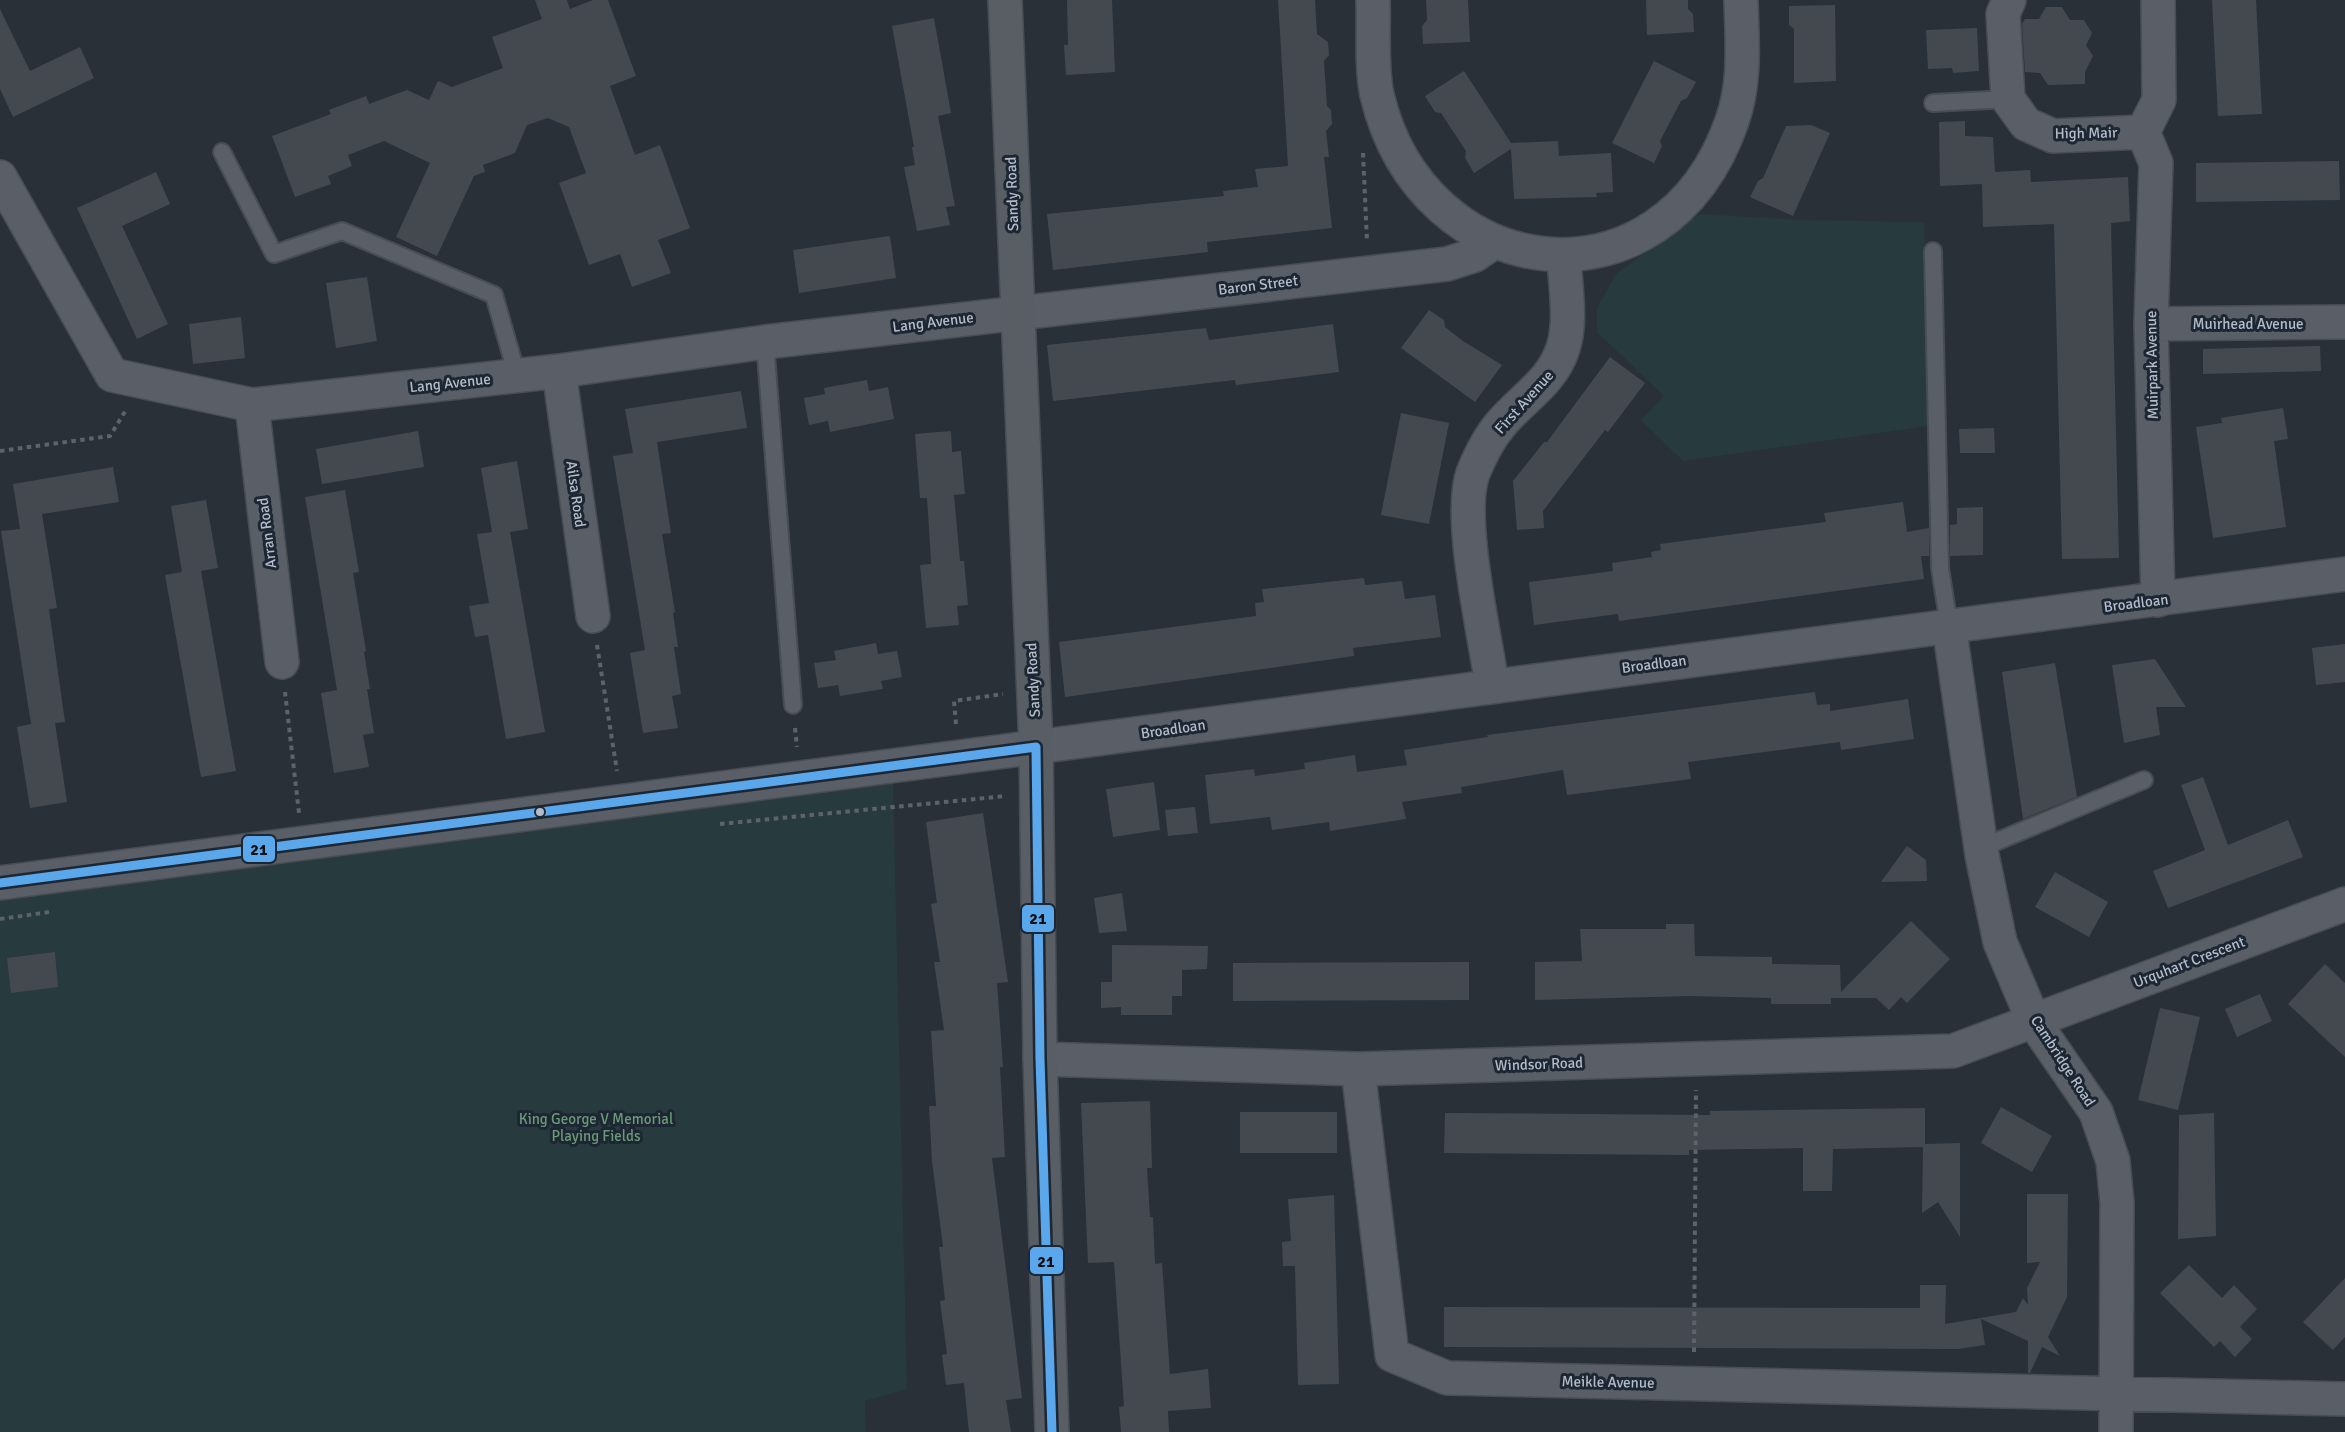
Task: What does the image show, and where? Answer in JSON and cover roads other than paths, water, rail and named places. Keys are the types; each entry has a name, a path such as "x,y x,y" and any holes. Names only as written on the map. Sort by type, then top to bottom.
{"main road":[{"name":"Sandy Road","path":"1005,0 1016,313 1036,747 1040,1059 1052,1432"}],"street":[{"path":"1373,0 1377,93 1404,160 1425,189 1447,211 1494,242 1529,253 1564,257 1596,252 1628,241 1660,223 1686,199 1704,175 1719,150 1737,105 1742,57 1741,0"},
{"path":"2008,99 2003,14 2009,0"},
{"path":"2143,132 2159,100 2158,0"},
{"name":"High Mair","path":"2008,99 2026,124 2053,136 2143,132"},
{"name":"Muirpark Avenue","path":"2143,132 2156,163 2151,324 2157,600"},
{"name":"Lang Avenue","path":"0,177 112,375 252,405 559,371 765,342 1016,313"},
{"name":"Baron Street","path":"1016,313 1447,264 1475,255 1494,242"},
{"name":"First Avenue","path":"1492,686 1468,525 1472,475 1482,451 1500,425 1544,383 1558,363 1564,345 1566,319 1564,257"},
{"name":"Muirhead Avenue","path":"2151,324 2345,322"},
{"name":"Ailsa Road","path":"559,371 593,616"},
{"name":"Arran Road","path":"252,405 282,662"},
{"name":"Broadloan","path":"0,883 2345,574"},
{"name":"Cambridge Road","path":"1949,625 1981,848 2000,942 2034,1022 2096,1112 2113,1161 2117,1203 2116,1432"},
{"name":"Urquhart Crescent","path":"2034,1022 2345,904"},
{"name":"Windsor Road","path":"1040,1059 1358,1069 1953,1051 2034,1022"},
{"name":"Meikle Avenue","path":"1358,1069 1392,1355 1447,1378 2116,1393"},
{"path":"2116,1393 2345,1400"}],"lane":[{"path":"1933,103 2008,99"},
{"path":"222,152 274,254 342,231 494,296 517,375"},
{"path":"1933,251 1940,568 1949,625"},
{"path":"765,342 793,705"},
{"path":"1981,848 2144,780"}],"park label":[{"name":"King George V Memorial Playing Fields","path":"596,1128"}]}
